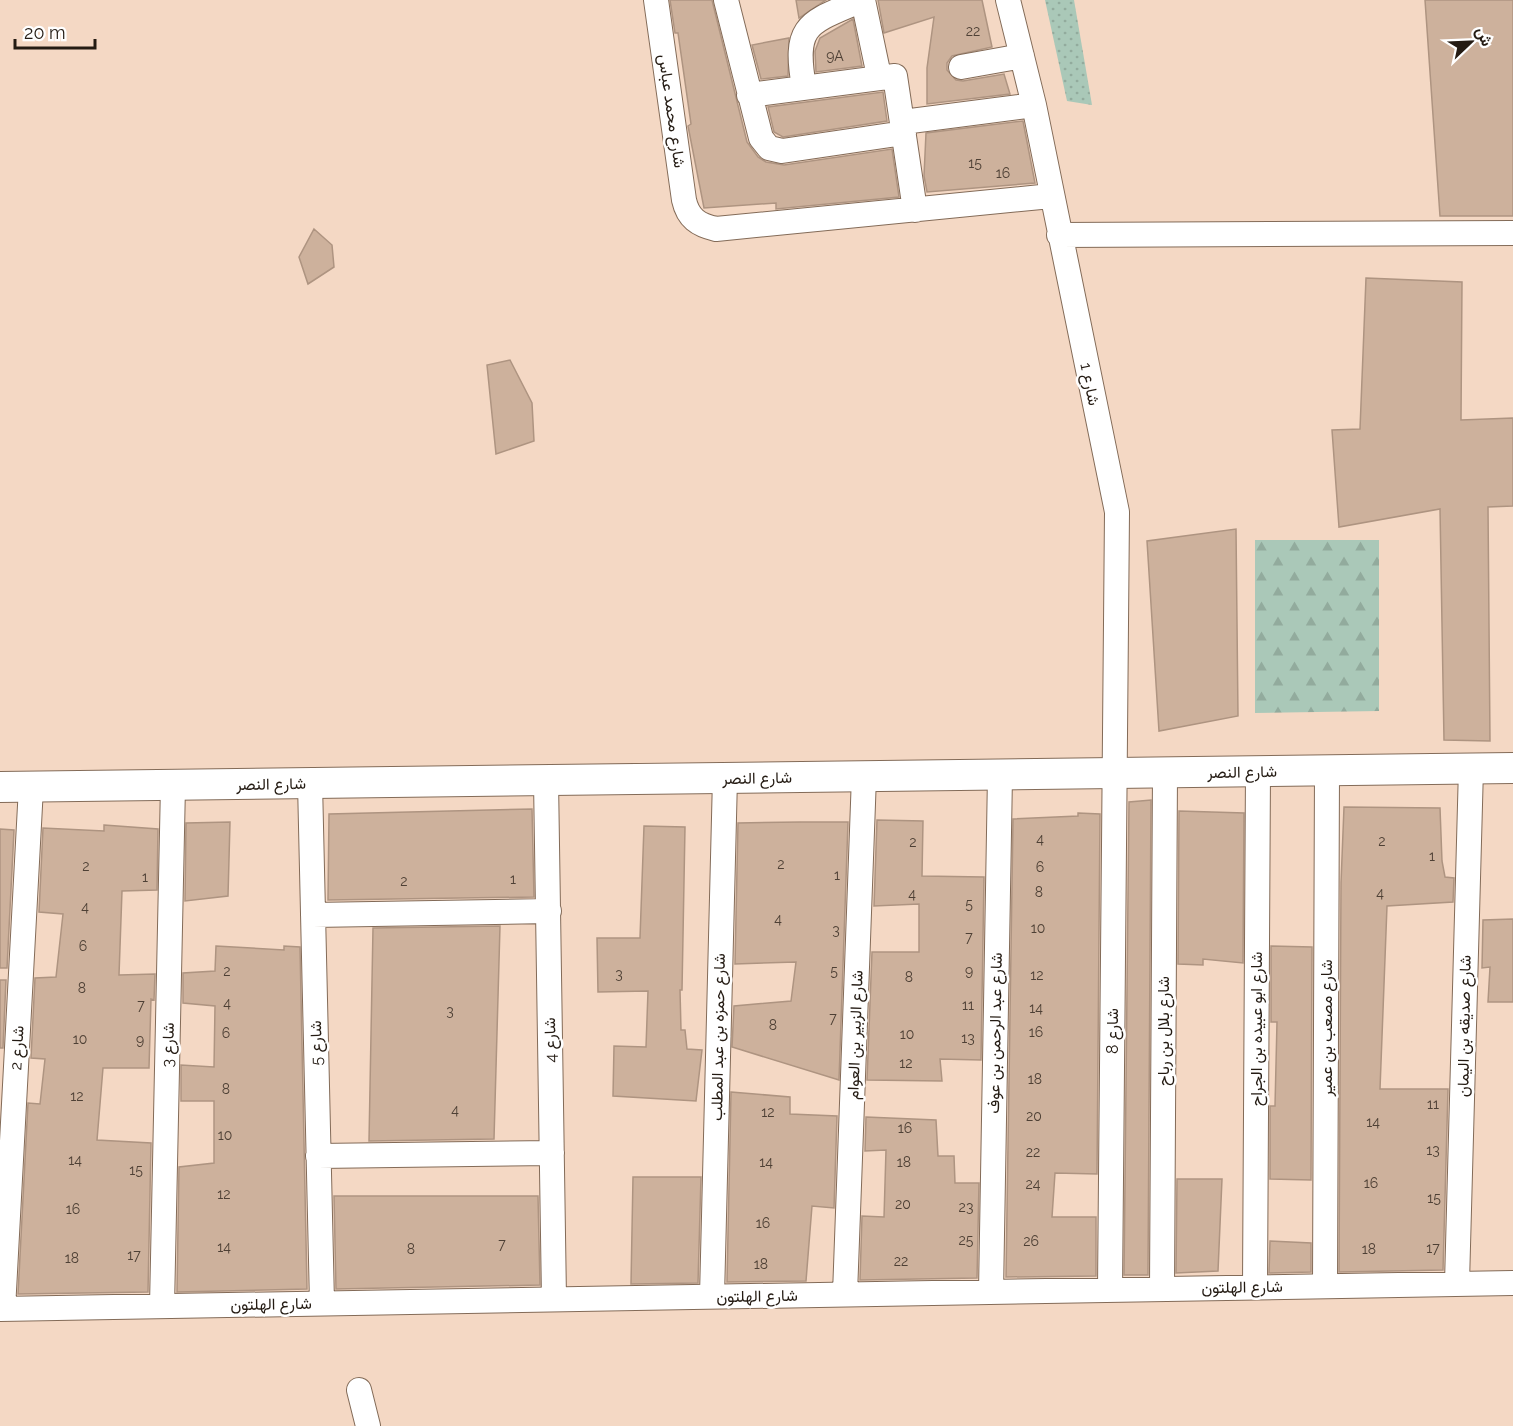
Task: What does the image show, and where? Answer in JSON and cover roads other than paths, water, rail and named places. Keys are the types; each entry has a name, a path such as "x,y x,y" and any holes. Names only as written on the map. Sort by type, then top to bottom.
{"street":[{"name":"شارع محمد عباس","path":"656,0 684,200 693,220 703,226 716,229 915,210"},
{"path":"726,0 748,95 764,144 775,151 1034,105"},
{"path":"804,87 798,57 805,32 819,19 862,0 879,76"},
{"name":"شارع 1","path":"1008,0 1034,105 1117,512 1114,773"},
{"path":"961,67 1022,56"},
{"path":"748,95 893,75 896,77 915,210 1051,196"},
{"path":"1059,235 1513,233"},
{"name":"شارع صديقه بن اليمان","path":"1457,1284 1471,768"},
{"name":"شارع النصر","path":"0,787 1513,768"},
{"name":"شارع ابو عبيده بن الجراح","path":"1255,1287 1258,771"},
{"name":"شارع مصعب بن عمير","path":"1325,1286 1327,771"},
{"name":"شارع 8","path":"1110,1290 1114,773"},
{"name":"شارع بلال بن رباح","path":"1162,1289 1165,773"},
{"name":"شارع عبد الرحمن بن عوف","path":"991,1292 1000,775"},
{"name":"شارع الزبير بن العوام","path":"845,1294 864,776"},
{"name":"شارع حمزه بن عبد المطلب","path":"712,1296 725,778"},
{"name":"شارع 4","path":"546,780 554,1299"},
{"name":"شارع 5","path":"310,783 322,1303"},
{"name":"شارع 3","path":"162,1306 173,785"},
{"name":"شارع 2","path":"1,1309 31,787"},
{"path":"313,915 549,911"},
{"path":"318,1156 552,1153"},
{"name":"شارع الهلتون","path":"1,1309 1513,1283"},
{"path":"358,1390 368,1426"}]}
